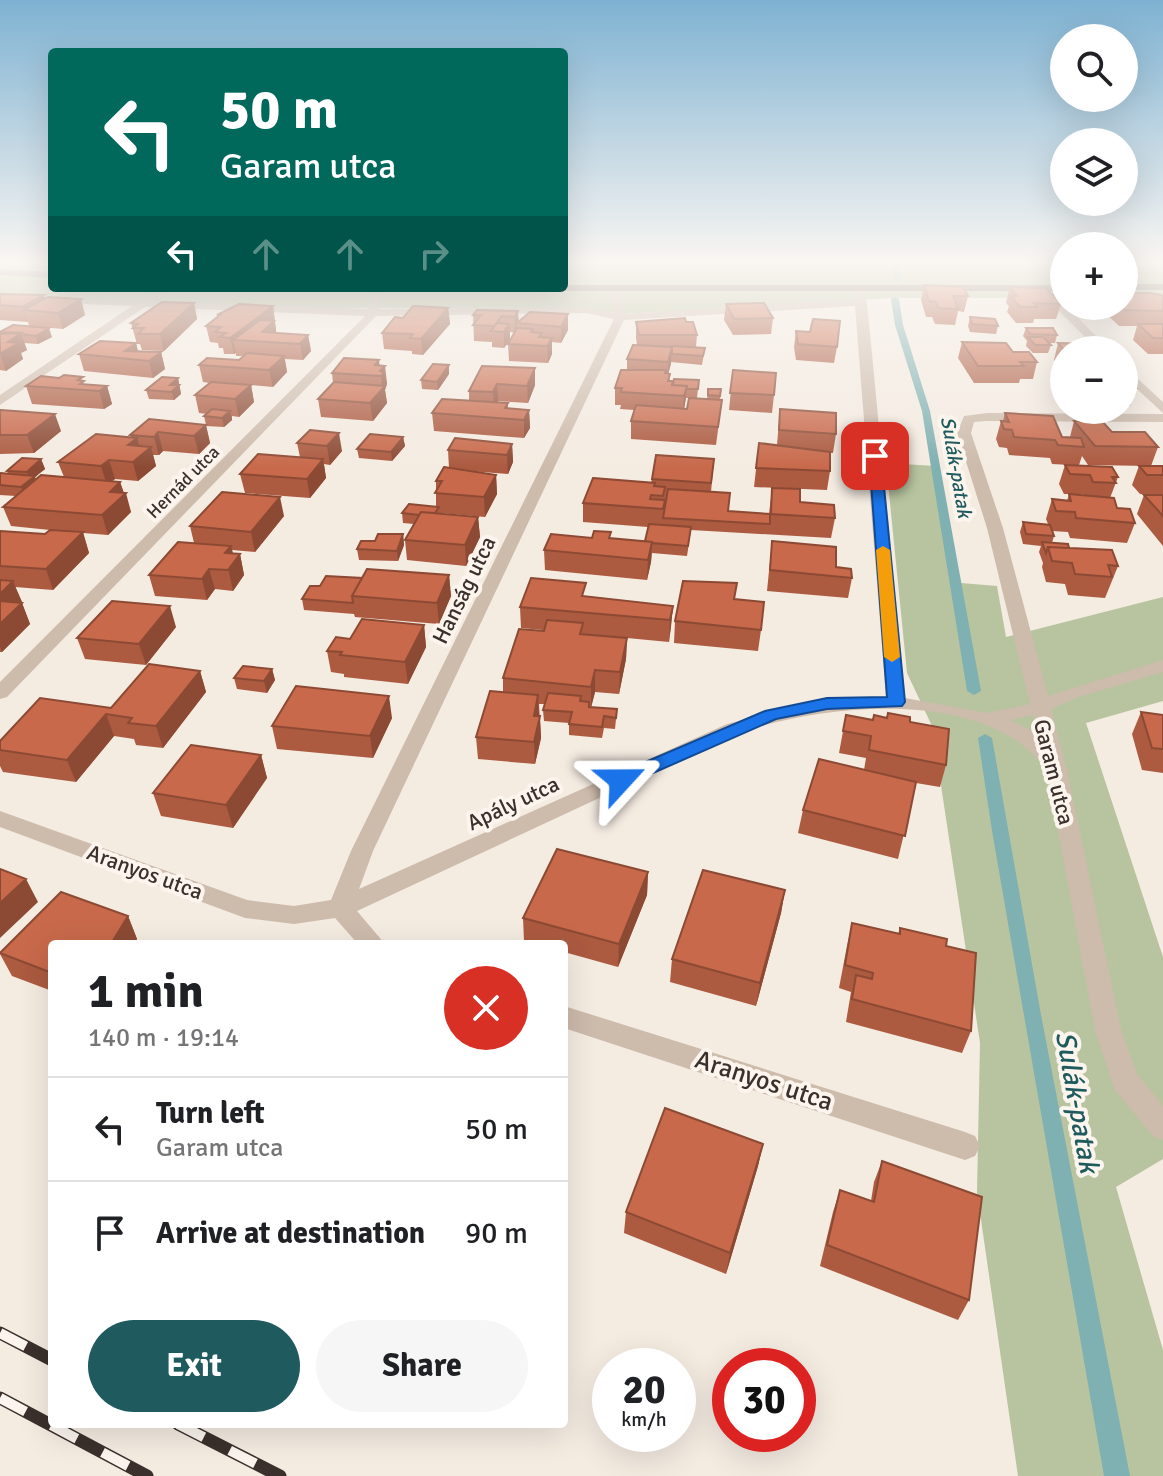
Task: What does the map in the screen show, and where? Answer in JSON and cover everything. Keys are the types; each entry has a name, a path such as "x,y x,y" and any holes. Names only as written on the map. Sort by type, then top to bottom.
{"street":[{"path":"0,401 107,330"},
{"name":"Hernád utca","path":"0,693 355,330"},
{"name":"Hanság utca","path":"340,908 362,851 614,330"},
{"path":"863,330 896,702"},
{"path":"1138,384 1163,409"},
{"name":"Garam utca","path":"1159,1123 1125,1081 1108,1030 1057,770 1038,708 995,528 964,433 969,419 1024,416 1163,418"},
{"name":"Apály utca","path":"987,719 1038,708 1071,693 1163,666"},
{"name":"Apály utca","path":"340,908 771,715 827,703 931,705 987,719 1018,731 1037,743 1057,770"},
{"name":"Aranyos utca","path":"0,819 245,909 294,915 340,908"},
{"path":"340,908 369,940"},
{"name":"Aranyos utca","path":"568,1018 965,1146"}],"green space":[{"path":"886,463 936,466 961,583 997,586 1006,637 1163,597 1163,701 1086,723 1163,957 1163,1159 1116,1187 1163,1350 1163,1476 1018,1476 977,1192 980,1043 932,726 907,673"}],"building":[{"path":"4,330 46,330 36,336 0,332"},
{"path":"142,330 165,330 160,334 138,334"},
{"path":"241,330 230,338 220,337 226,333 215,332"},
{"path":"247,330 308,335 300,344 233,340"},
{"path":"385,330 429,330 421,339 410,338 413,334 382,333"},
{"path":"516,330 532,330 531,332 542,333 539,337 552,338 547,346 508,344"},
{"path":"638,330 695,330 697,335 639,335"},
{"path":"839,330 837,347 798,344 796,331"},
{"path":"1027,330 1054,330 1057,335 1030,334"},
{"path":"1144,330 1163,330 1163,338 1153,338"},
{"path":"21,333 8,342 18,343 0,354 0,334"},
{"path":"1028,337 1043,337 1050,344 1050,345 1035,345"},
{"path":"100,341 136,343 125,351 161,352 149,361 79,354"},
{"path":"962,342 1006,343 1013,352 1029,352 1037,362 1020,362 1024,366 978,366"},
{"path":"633,345 672,347 668,362 627,359"},
{"path":"672,346 705,348 703,356 672,354"},
{"path":"247,353 284,356 269,370 199,365 207,358 239,360"},
{"path":"344,358 379,360 375,365 385,366 380,371 384,372 381,376 332,373"},
{"path":"433,364 449,365 437,382 421,380"},
{"path":"482,366 535,368 527,386 497,384 493,392 469,391"},
{"path":"621,370 666,370 665,373 670,374 668,381 673,381 672,385 687,386 684,396 621,392 622,388 615,388"},
{"path":"733,370 776,373 774,395 730,393"},
{"path":"64,375 83,377 78,380 84,381 80,384 107,386 99,391 26,386 41,376 59,378"},
{"path":"162,377 178,378 170,385 179,385 171,392 146,390"},
{"path":"674,379 699,380 698,389 673,385"},
{"path":"211,382 251,385 235,399 195,395"},
{"path":"334,382 385,386 370,403 318,399"},
{"path":"708,389 721,389 720,396 708,395"},
{"path":"689,398 722,400 718,427 631,421 636,405 687,409"},
{"path":"442,399 508,403 505,408 529,410 524,420 432,413"},
{"path":"212,409 230,411 222,418 204,416"},
{"path":"780,409 836,413 836,434 779,430"},
{"path":"0,410 55,414 27,435 0,435"},
{"path":"1005,413 1050,416 1050,424 1056,424 1062,437 1081,438 1084,447 1058,445 1055,440 1014,437 1012,430 1004,429 1001,421 1009,422"},
{"path":"149,419 206,425 194,436 158,432 154,437 130,435"},
{"path":"1077,424 1105,424 1112,432 1145,432 1158,447 1095,446"},
{"path":"310,430 339,433 327,446 297,443"},
{"path":"96,434 137,438 128,445 151,447 133,462 109,460 101,466 58,462"},
{"path":"370,434 403,437 391,452 357,449"},
{"path":"455,438 512,444 507,455 448,450"},
{"path":"759,443 830,452 830,471 756,468"},
{"path":"258,454 323,459 307,479 240,474"},
{"path":"656,455 714,459 711,483 652,479"},
{"path":"22,458 41,459 27,472 7,471"},
{"path":"1065,465 1112,467 1118,477 1112,477 1116,483 1093,482 1090,475 1070,474"},
{"path":"1139,466 1163,466 1163,475 1147,475"},
{"path":"444,467 496,475 484,497 435,493 442,481 436,481"},
{"path":"0,473 35,476 21,487 0,485"},
{"path":"41,475 120,482 110,492 126,493 102,515 3,507"},
{"path":"593,478 655,483 654,486 665,487 663,496 651,495 650,499 665,500 663,509 583,503"},
{"path":"772,488 800,489 800,502 834,505 835,518 771,514"},
{"path":"668,489 730,493 728,511 770,514 770,524 663,518"},
{"path":"222,492 280,497 251,532 190,526"},
{"path":"1069,494 1114,498 1117,508 1130,509 1135,523 1076,518 1075,512 1056,511 1052,499 1071,501"},
{"path":"1144,495 1163,495 1163,516"},
{"path":"409,504 439,507 435,513 402,513"},
{"path":"421,512 478,517 465,545 405,540"},
{"path":"1023,522 1050,525 1054,536 1026,534"},
{"path":"649,524 691,527 688,546 645,541"},
{"path":"50,530 83,532 46,569 0,566 0,531 45,534"},
{"path":"594,531 611,532 609,538 652,542 648,560 544,550 551,534 592,538"},
{"path":"378,534 403,534 397,551 357,549 361,541 375,541"},
{"path":"772,541 836,547 836,567 851,569 852,578 770,570"},
{"path":"178,542 231,546 225,553 240,554 228,570 209,569 202,579 149,575"},
{"path":"1042,542 1068,544 1069,548 1048,547 1046,553"},
{"path":"1048,547 1112,550 1118,566 1108,565 1112,577 1075,574 1072,563 1052,561"},
{"path":"367,569 449,575 437,603 352,596"},
{"path":"326,576 362,578 352,596 353,603 302,599 310,586 320,586"},
{"path":"531,578 586,583 582,596 673,606 670,620 520,607"},
{"path":"0,580 13,581 0,594"},
{"path":"683,581 737,583 734,599 764,602 761,630 675,621"},
{"path":"0,601 22,603 0,624"},
{"path":"112,601 170,606 139,644 77,638"},
{"path":"362,619 424,625 405,662 327,651 336,637 350,639"},
{"path":"547,620 583,623 580,634 627,638 620,672 595,670 591,687 503,678 519,629 544,631"},
{"path":"149,664 200,671 156,726 128,723 132,718 106,714 67,760 0,750 0,741 40,698 111,708"},
{"path":"243,666 272,669 264,681 234,678"},
{"path":"296,686 389,696 370,736 272,726"},
{"path":"490,691 538,695 534,716 540,716 534,742 476,737"},
{"path":"548,693 581,696 580,701 589,702 589,707 617,709 616,718 604,716 602,727 569,724 572,712 543,710"},
{"path":"1141,712 1163,715 1163,749 1152,748"},
{"path":"888,713 910,717 910,722 949,729 946,765 869,750 871,736 843,731 846,715 873,720 874,715 887,718"},
{"path":"191,745 261,755 226,805 153,793"},
{"path":"819,759 916,782 905,836 803,810"},
{"path":"557,849 648,872 619,944 523,918"},
{"path":"0,869 26,879 0,903"},
{"path":"703,870 785,890 760,983 672,959"},
{"path":"61,892 128,916 113,940 48,940 48,971 0,953"},
{"path":"852,923 900,934 900,928 947,939 946,946 976,953 971,1031 852,999 856,975 872,979 873,973 845,965"},
{"path":"665,1108 763,1144 730,1253 626,1212"},
{"path":"882,1161 982,1197 969,1300 827,1245 840,1190 874,1202"}],"waterway":[{"name":"Sulák-patak","path":"901,330 926,411 974,691"},
{"name":"Sulák-patak","path":"985,738 1032,1015 1117,1476"}],"railway":[{"path":"0,1333 48,1358"},
{"path":"0,1398 48,1423"},
{"path":"57,1428 147,1476"},
{"path":"186,1428 280,1476"}],"slow traffic":[{"path":"883,550 892,657"}],"route":[{"path":"621,780 734,728 771,715 827,703 896,702 875,456"}]}
